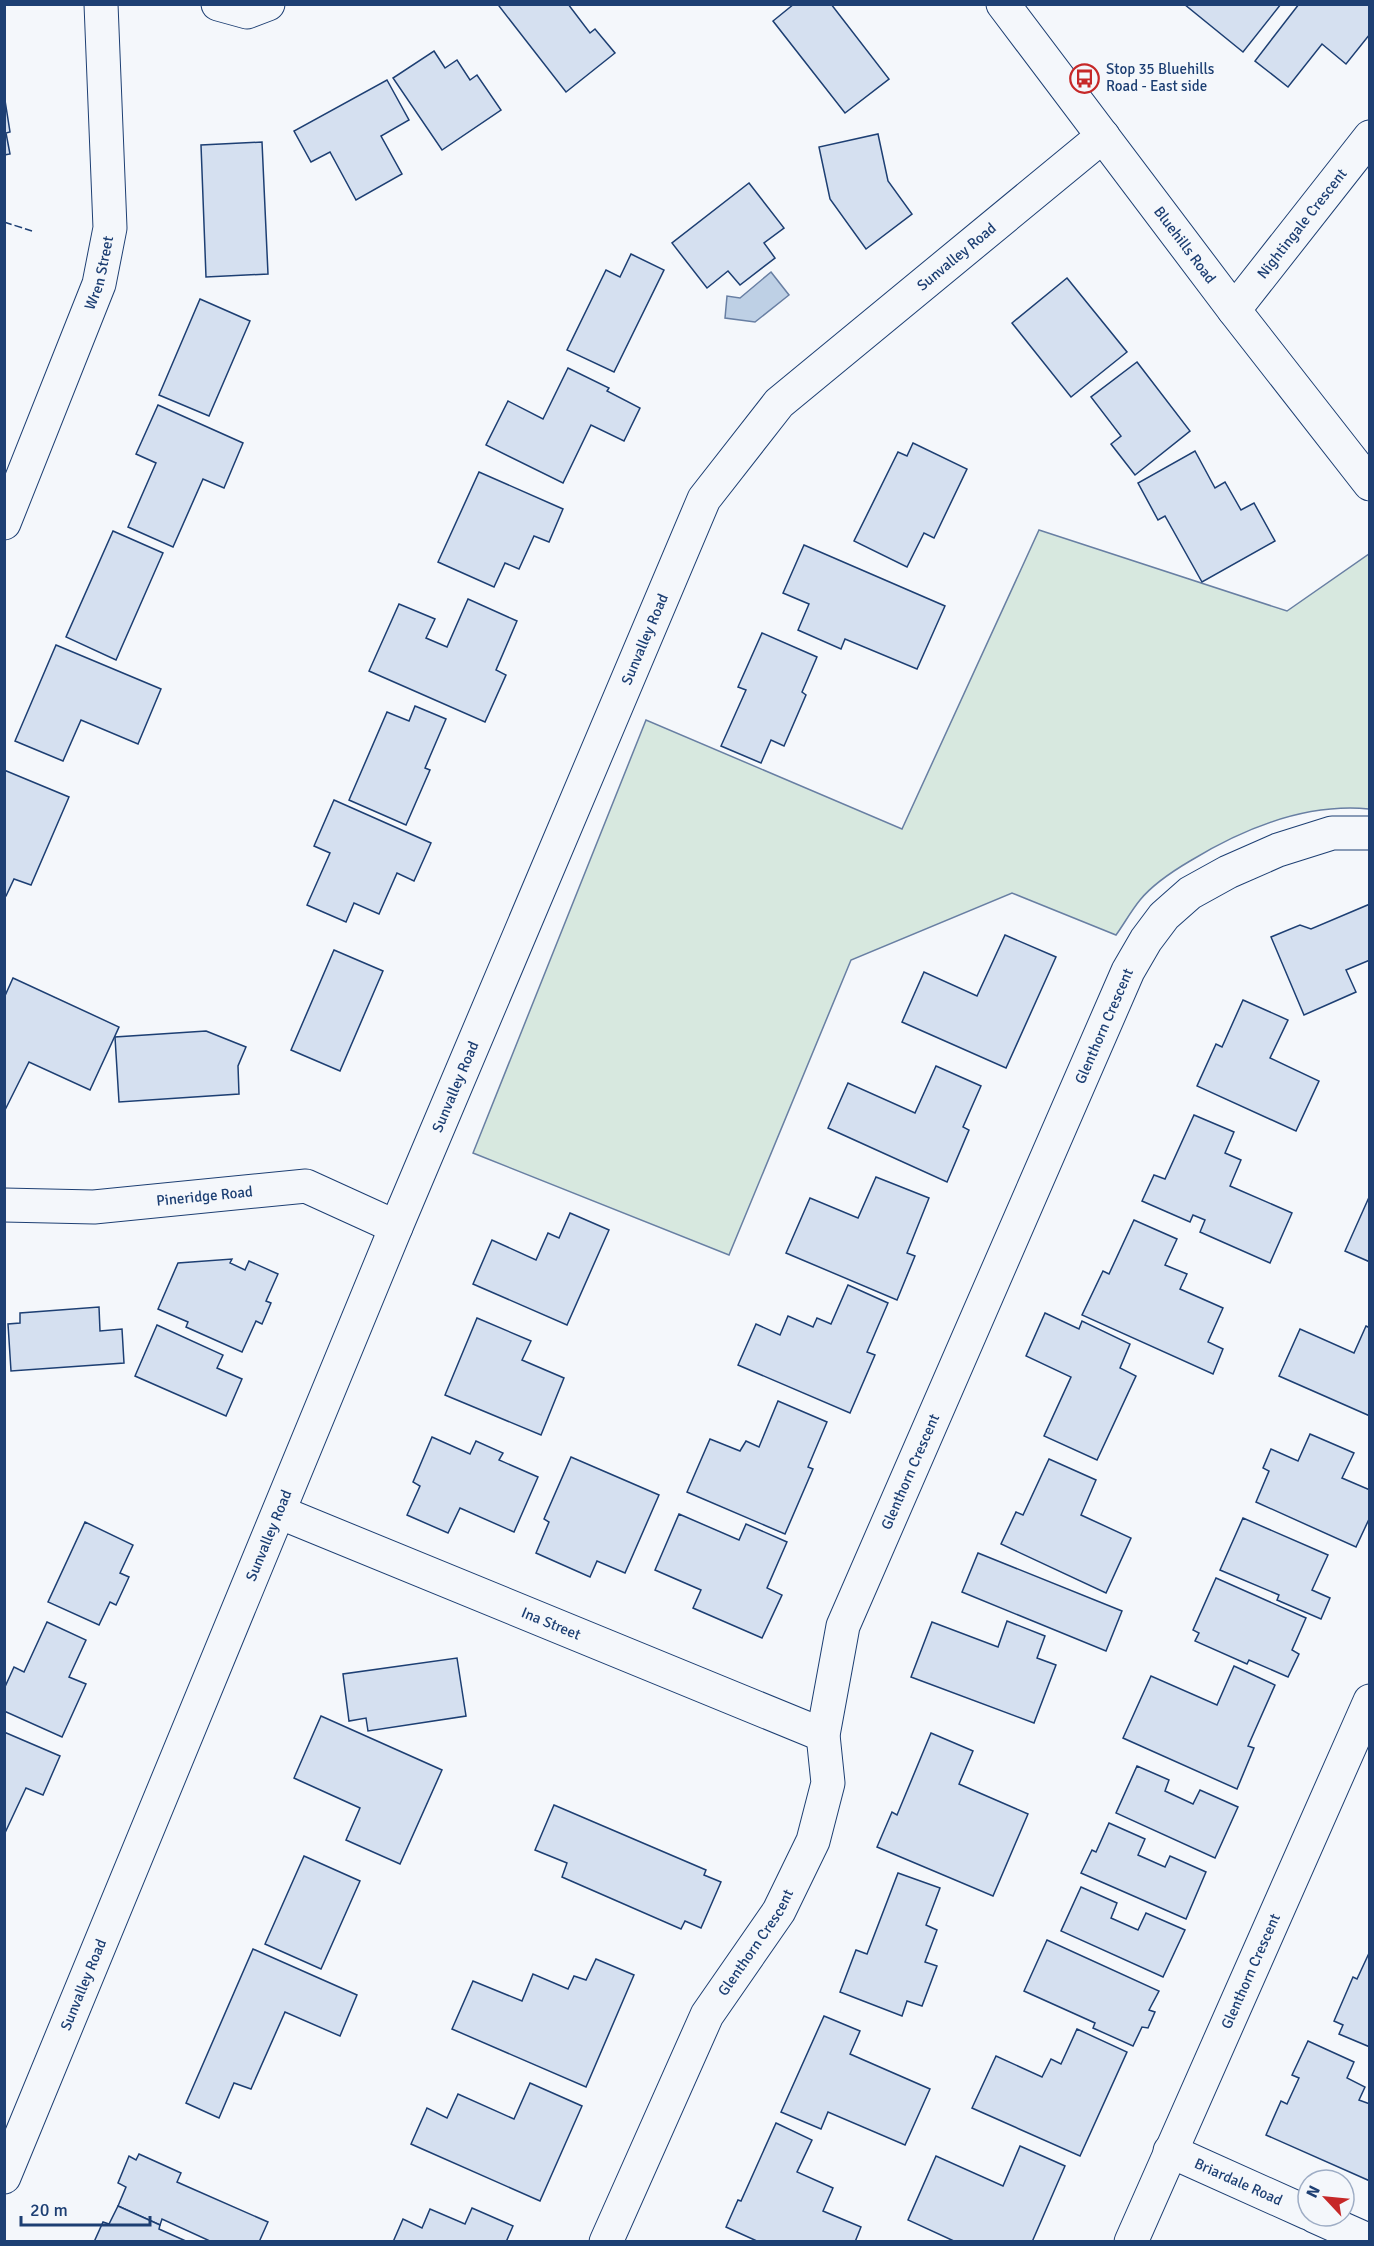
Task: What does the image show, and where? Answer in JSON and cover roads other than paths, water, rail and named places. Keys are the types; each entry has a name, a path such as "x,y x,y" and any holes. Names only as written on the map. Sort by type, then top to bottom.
{"street":[{"name":"Wren Street","path":"4,523 99,285 110,228 101,4"},
{"path":"218,4 247,12 268,4"},
{"name":"Bluehills Road","path":"1003,4 1234,310 1370,484"},
{"name":"Sunvalley Road","path":"4,2177 396,1227 704,499 779,403 1103,136"},
{"name":"Nightingale Crescent","path":"1234,310 1370,137"},
{"name":"Glenthorn Crescent","path":"606,2241 707,2015 779,1911 813,1841 828,1783 823,1735 843,1626 1128,971 1146,940 1164,916 1190,893 1228,872 1278,850 1332,833 1370,833"},
{"name":"Pineridge Road","path":"4,1206 94,1207 306,1186 396,1227"},
{"name":"Ina Street","path":"279,1512 823,1735"},
{"name":"Glenthorn Crescent","path":"1131,2241 1370,1701"},
{"name":"Briardale Road","path":"1170,2151 1296,2208"},
{"path":"1341,2228 1370,2241"}],"water":[{"path":"771,272 789,295 755,322 725,318 727,296 740,298"}],"place":[{"name":"Stop 35 Bluehills Road - East side","path":"1085,78"}]}
